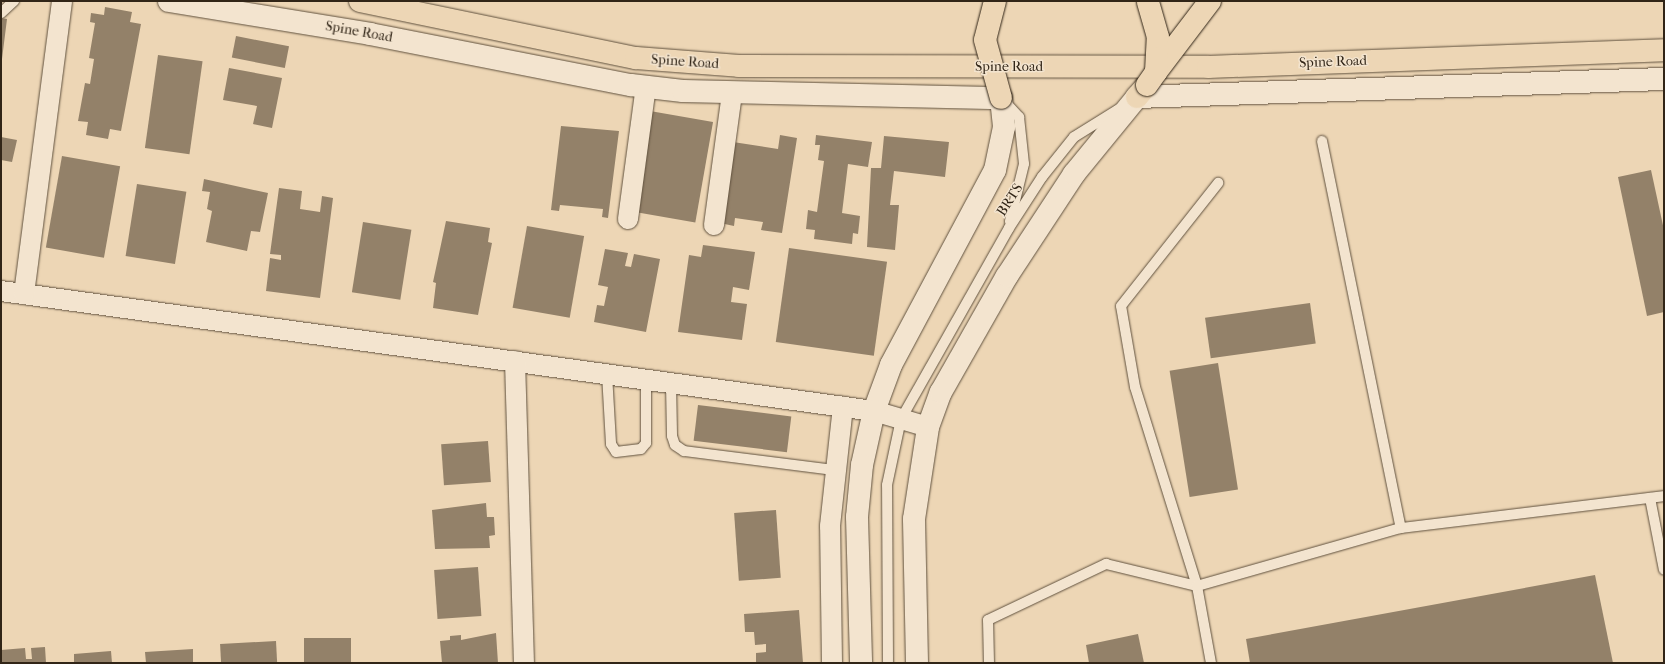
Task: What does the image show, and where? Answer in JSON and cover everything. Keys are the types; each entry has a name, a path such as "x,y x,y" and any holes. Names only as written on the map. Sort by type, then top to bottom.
{"main road":[{"name":"Spine Road","path":"360,1 636,58 739,66 1208,67 1664,50"},
{"path":"995,1 985,40 1001,98"},
{"path":"1147,85 1158,37 1148,1"},
{"path":"1147,85 1210,1"}],"street":[{"path":"24,294 62,1"},
{"name":"Spine Road","path":"170,1 370,34 646,86 732,94 1001,98"},
{"name":"Spine Road","path":"1147,85 1664,79"},
{"path":"917,663 914,519 928,427 941,392 1007,276 1074,174 1147,85"},
{"path":"628,219 646,86"},
{"path":"714,225 732,94"},
{"path":"861,663 857,517 862,464 874,411 891,365 995,170 1004,127 1001,98"},
{"path":"1,291 874,411 928,427"},
{"path":"515,361 524,663"},
{"path":"832,663 830,526 834,470 843,407"}],"lane":[{"path":"1,12 14,1"},
{"name":"BRTS","path":"1009,228 1074,136 1147,85"},
{"name":"BRTS","path":"1001,98 1019,117 1024,164 1009,228"},
{"path":"1322,141 1401,528"},
{"path":"1211,663 1197,586 1135,387 1121,306 1218,183"},
{"path":"888,663 887,485 901,419 1009,228"},
{"path":"607,374 611,444 616,452 641,450 646,443 646,379"},
{"path":"672,383 672,436 675,445 684,451 834,470"},
{"path":"990,663 988,620 1106,564 1197,586 1401,528 1664,496"},
{"path":"1650,498 1664,570"}],"building":[{"path":"105,7 132,12 130,22 141,24 121,131 110,129 108,139 86,135 88,122 78,121 85,83 90,84 94,59 89,58 95,23 90,22 91,13 104,15"},
{"path":"1,18 7,19 2,59 1,59"},
{"path":"236,36 289,46 285,68 232,58"},
{"path":"158,55 203,61 189,154 145,148"},
{"path":"229,68 282,78 272,128 253,124 257,106 223,100"},
{"path":"650,111 713,122 695,223 632,211"},
{"path":"561,126 619,131 608,218 602,217 603,209 560,205 559,211 551,210"},
{"path":"780,135 797,138 782,233 761,230 763,222 735,218 734,226 720,223 733,142 778,149"},
{"path":"816,135 872,142 868,167 848,164 842,213 860,216 858,234 853,233 852,244 814,239 815,230 806,229 808,210 817,212 824,161 818,160 820,145 815,145"},
{"path":"884,136 949,142 945,177 894,171 890,205 899,205 895,250 867,247 871,168 881,168"},
{"path":"1,137 17,140 12,162 1,160"},
{"path":"62,156 120,166 104,258 46,248"},
{"path":"1651,170 1664,230 1664,312 1647,316 1618,177"},
{"path":"204,179 268,193 260,232 251,231 247,251 206,242 212,211 207,209 210,192 202,191"},
{"path":"137,184 186,192 175,264 126,256"},
{"path":"279,188 302,191 300,209 320,212 322,196 333,198 320,298 266,291 270,258 281,260 281,255 270,254"},
{"path":"446,221 490,228 488,242 492,243 478,315 433,308 436,283 433,282"},
{"path":"363,222 411,230 400,300 352,292"},
{"path":"527,226 584,236 570,318 513,308"},
{"path":"703,245 755,252 749,290 733,287 731,302 747,304 742,340 678,332 689,255 701,257"},
{"path":"789,248 887,262 874,356 776,342"},
{"path":"605,249 628,253 625,266 631,267 634,254 660,259 646,332 594,322 597,305 604,306 608,287 598,285"},
{"path":"1310,303 1316,344 1211,358 1205,318"},
{"path":"1218,363 1238,489 1190,497 1170,371"},
{"path":"698,405 791,416 787,452 694,441"},
{"path":"488,441 491,482 444,485 441,444"},
{"path":"486,503 487,517 494,517 495,535 489,536 490,548 435,549 432,510"},
{"path":"776,510 781,578 739,581 734,513"},
{"path":"478,567 481,616 438,619 434,570"},
{"path":"1595,575 1613,663 1250,663 1246,639"},
{"path":"799,610 803,663 756,663 756,653 766,652 766,644 755,645 754,632 745,632 744,614"},
{"path":"496,633 498,663 442,663 440,641 450,640 450,636 461,635 461,640"},
{"path":"1138,634 1144,663 1089,663 1086,645"},
{"path":"304,638 351,638 351,663 304,663"},
{"path":"276,641 277,663 221,663 220,644"},
{"path":"45,647 46,663 1,663 1,650 25,648 26,659 32,659 31,648"},
{"path":"193,649 193,663 146,663 145,652"},
{"path":"111,651 112,663 74,663 74,654"}]}
